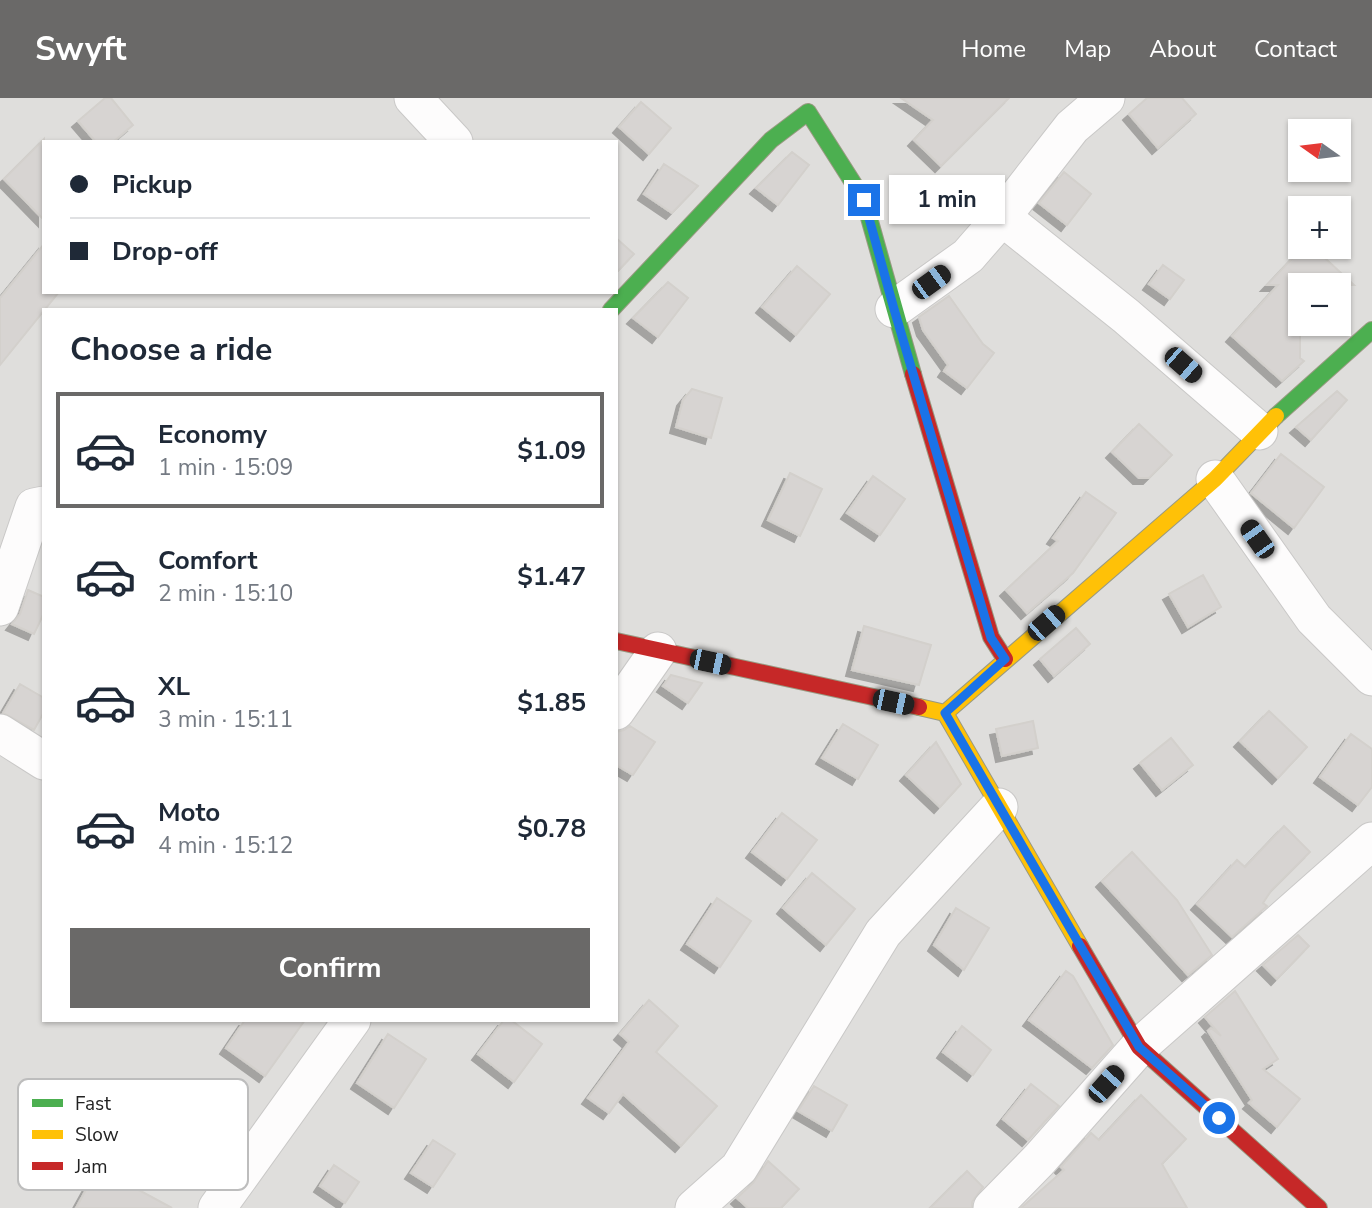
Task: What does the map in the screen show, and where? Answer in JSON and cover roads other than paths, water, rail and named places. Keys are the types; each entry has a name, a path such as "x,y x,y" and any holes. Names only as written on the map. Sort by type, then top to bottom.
{"street":[{"path":"413,98 452,140"},
{"path":"894,309 968,256 1072,127 1106,98"},
{"path":"613,308 771,140 808,113 864,200 991,638 1005,659"},
{"path":"1002,217 1126,316 1259,431"},
{"path":"945,713 1214,478 1259,431 1372,330"},
{"path":"1214,478 1314,619 1372,677"},
{"path":"0,607 34,507 42,505"},
{"path":"618,641 945,713 1139,1047 1318,1208"},
{"path":"618,708 657,651"},
{"path":"0,733 42,760"},
{"path":"694,1208 739,1168 883,933 999,807"},
{"path":"992,1208 1039,1160 1139,1047 1372,841"},
{"path":"248,1166 351,1022"},
{"path":"218,1208 231,1190"}]}
